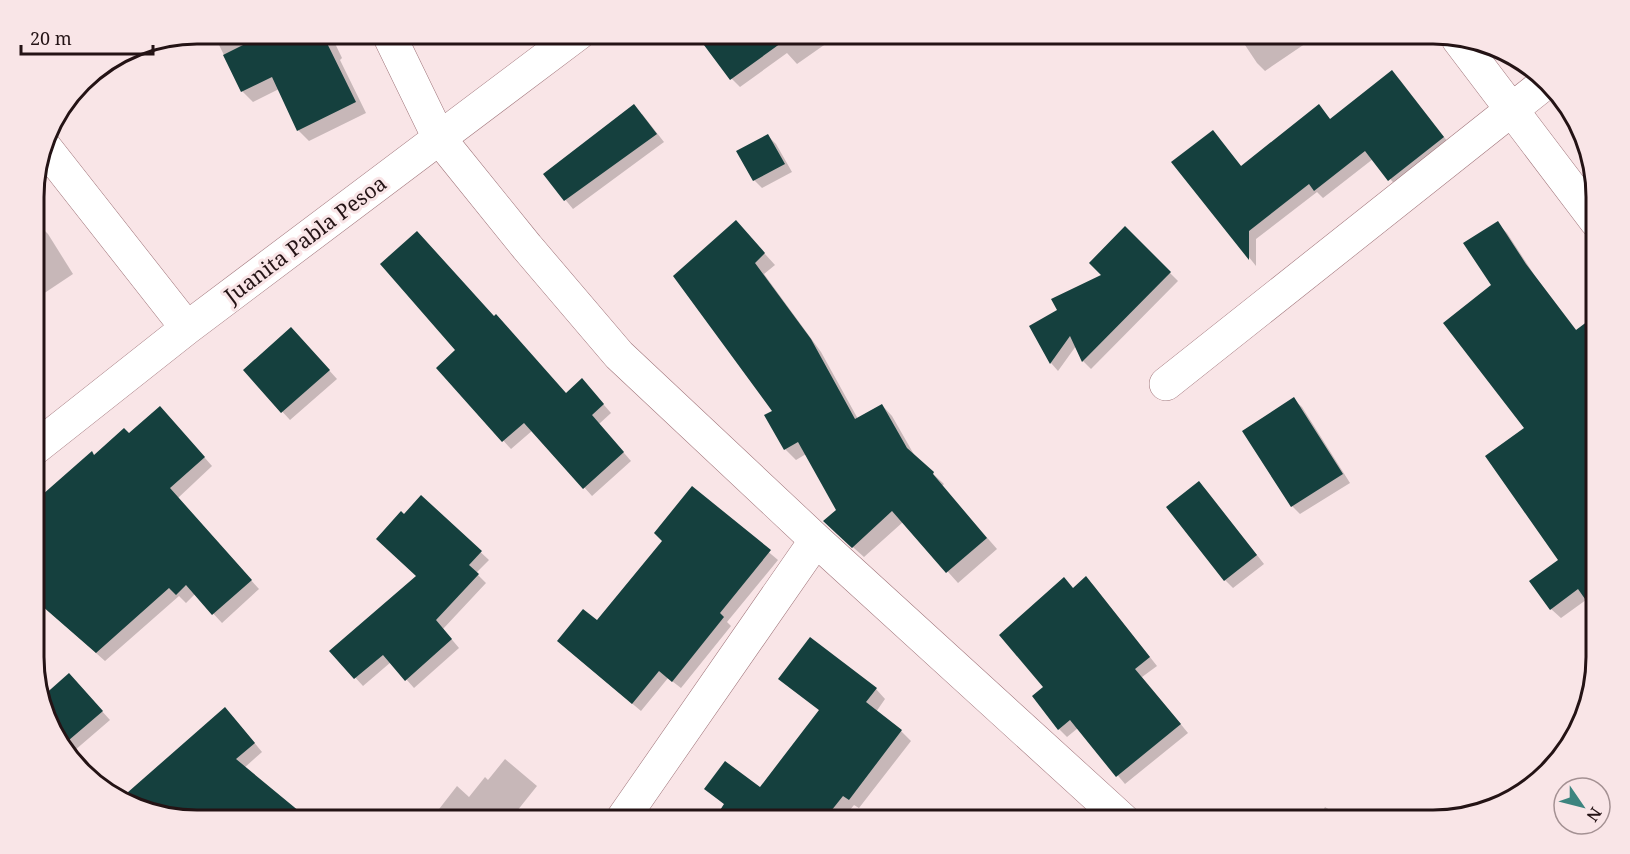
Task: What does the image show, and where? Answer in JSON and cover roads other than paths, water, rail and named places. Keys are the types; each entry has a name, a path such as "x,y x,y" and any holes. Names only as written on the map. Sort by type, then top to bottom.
{"street":[{"path":"393,44 439,138 527,247 619,355 816,540 1112,810"},
{"name":"Juanita Pabla Pesoa","path":"44,441 187,328 564,44"},
{"path":"1463,46 1586,208"},
{"path":"1166,384 1539,87"},
{"path":"50,154 187,328"},
{"path":"629,810 816,540"}]}
